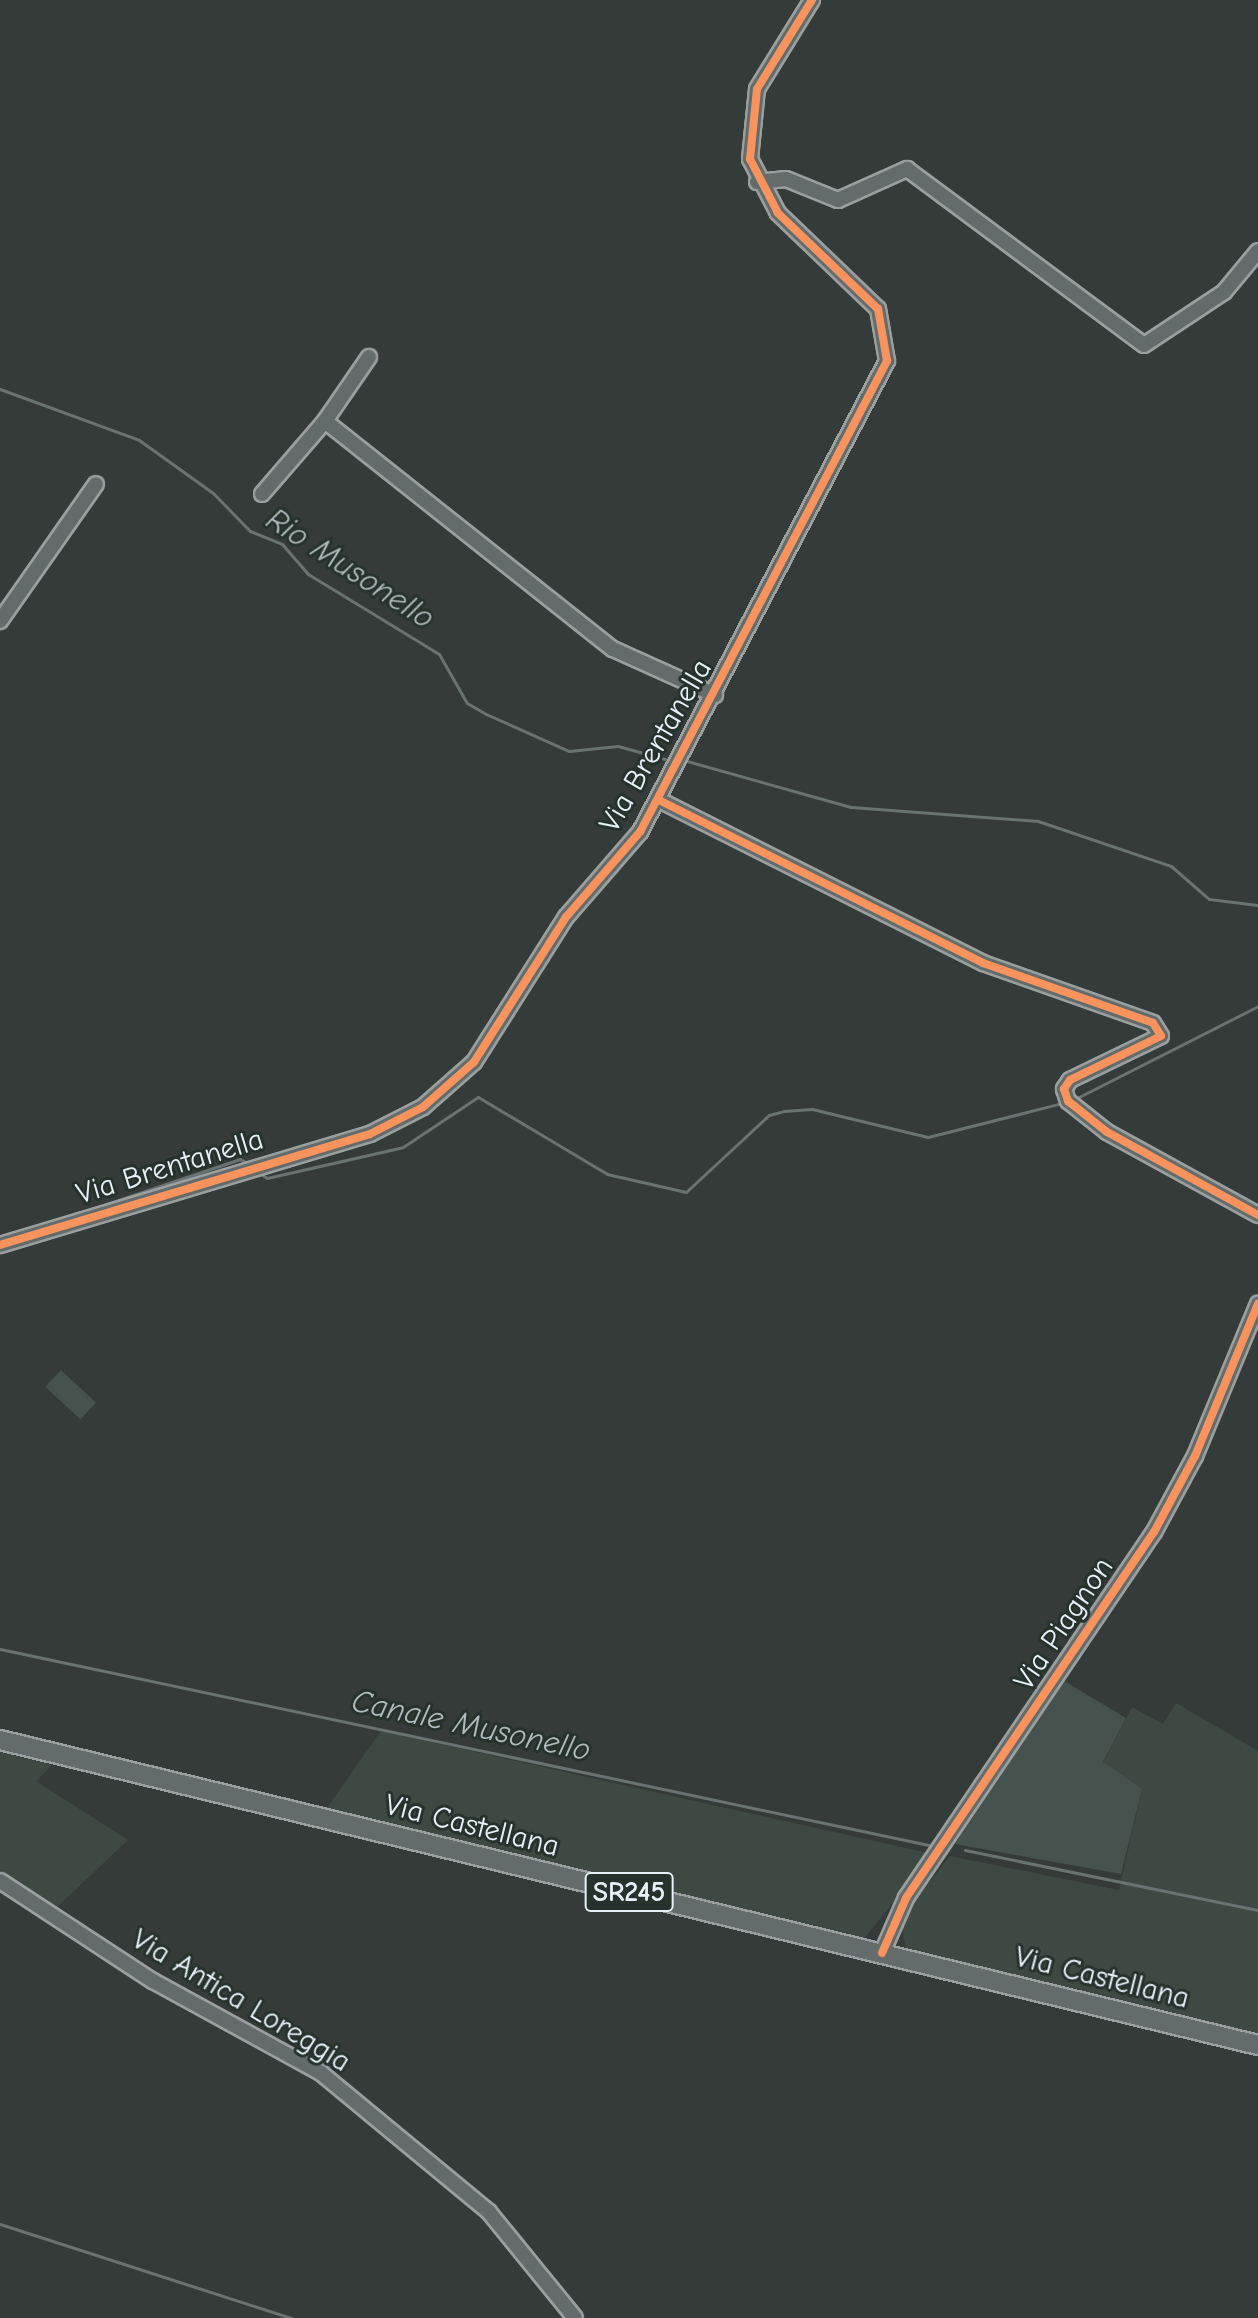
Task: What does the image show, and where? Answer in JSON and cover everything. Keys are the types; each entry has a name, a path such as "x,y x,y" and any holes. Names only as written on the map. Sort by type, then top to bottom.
{"main road":[{"name":"Via Castellana","path":"0,1740 1258,2045"}],"street":[{"name":"Via Brentanella","path":"0,1245 343,1143 423,1107 474,1062 566,917 659,800 875,392 888,351 872,300 778,213 757,182 748,140 754,97 812,0"},
{"path":"757,182 786,179 838,200 907,169 1144,345 1224,292 1258,251"},
{"path":"262,494 325,421 369,357"},
{"path":"325,421 613,649 715,695"},
{"path":"0,621 96,484"},
{"path":"659,800 983,963 1153,1023 1161,1036 1070,1080 1064,1089 1068,1101 1107,1132 1258,1215"},
{"name":"Via Piagnon","path":"882,1953 906,1898 1154,1532 1195,1456 1258,1304"},
{"name":"Via Antica Loreggia","path":"0,1881 153,1981 321,2073 489,2212 575,2318"}],"shaded area":[{"path":"61,1370 96,1403 80,1420 45,1387"},
{"path":"1064,1681 1126,1718 1103,1762 1142,1789 1121,1874 955,1844"},
{"path":"1176,1703 1258,1751 1258,2037 906,1951 901,1919 950,1856 1119,1890 1142,1789 1103,1763 1132,1707 1163,1724"},
{"path":"381,1731 933,1853 863,1940 324,1812"},
{"path":"0,1752 52,1765 36,1781 128,1840 55,1909 0,1876"}],"waterway":[{"name":"Rio Musonello","path":"0,389 139,440 213,493 250,531 282,544 308,574 439,654 467,703 486,714 569,751 618,746 672,761"},
{"name":"Rio Musonello","path":"687,761 851,807 1038,821 1171,866 1209,899 1258,905"},
{"path":"1073,1100 1258,1006"},
{"path":"259,1173 267,1178 403,1147 478,1097 607,1174 686,1192 769,1115 784,1111 812,1109 928,1137 1062,1103"},
{"path":"62,1219 240,1159 247,1163"},
{"name":"Canale Musonello","path":"0,1649 933,1846"},
{"name":"Canale Musonello","path":"965,1850 1258,1910"}],"railway":[{"path":"0,2224 291,2318"}],"cycle path":[{"path":"0,1245 370,1134 423,1107 474,1062 566,917 640,832 887,361 878,309 778,213 750,159 757,89 812,0"},
{"path":"659,800 983,963 1153,1023 1161,1036 1070,1080 1064,1089 1068,1101 1107,1132 1258,1215"},
{"path":"882,1953 906,1898 1154,1532 1195,1456 1258,1304"}]}
